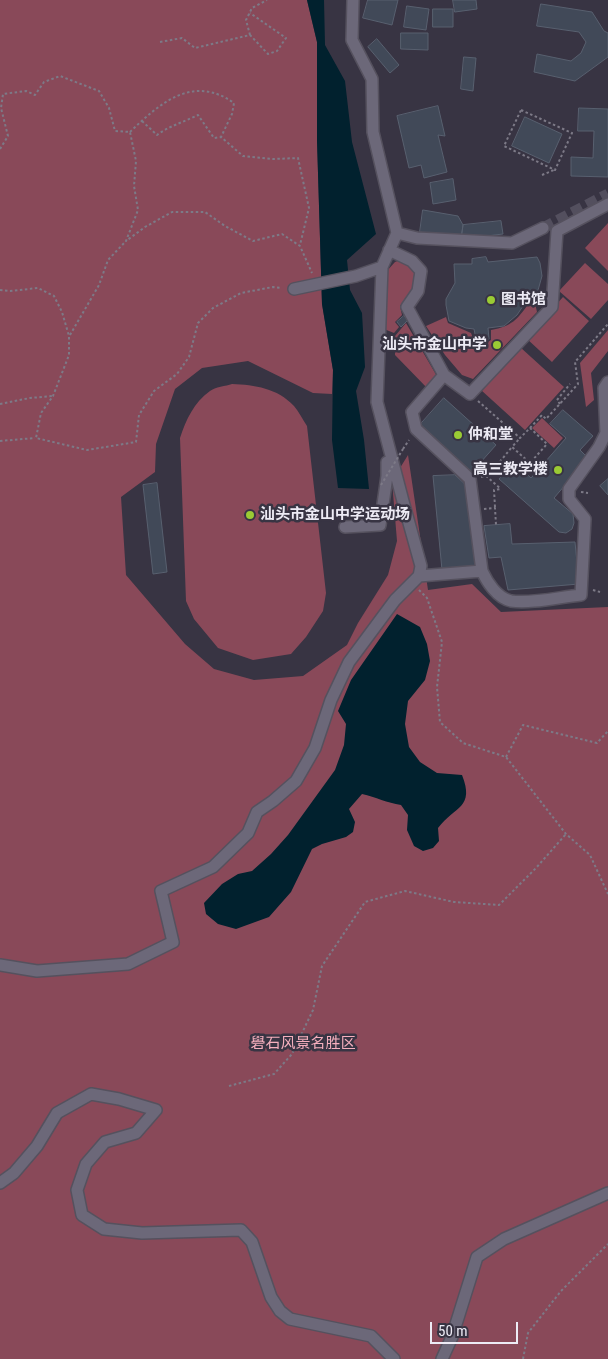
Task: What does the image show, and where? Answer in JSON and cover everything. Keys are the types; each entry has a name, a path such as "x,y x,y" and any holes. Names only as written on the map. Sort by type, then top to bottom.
{"street":[{"path":"0,965 37,971 128,964 173,942 161,891 213,867 248,833 257,812 296,781 315,748 331,700 349,662 395,600 416,579 421,566 377,402 382,266 397,233 373,132 372,79 352,40 353,0"},
{"path":"390,250 412,260 421,271 418,290 407,307 444,375 470,394 552,307 557,231 608,204"},
{"path":"397,233 417,238 512,243 543,228"},
{"path":"294,289 356,276 382,266"},
{"path":"444,375 412,412 416,429 470,479 482,571 490,587 509,601 581,595 585,519 569,499 569,489 599,448 606,433 604,388 608,382"},
{"path":"343,522 380,524 387,476 388,445"},
{"path":"416,579 482,571"},
{"path":"0,1184 14,1173 37,1146 57,1113 91,1094 119,1099 156,1110 136,1132 105,1142 86,1164 77,1190 82,1215 104,1229 142,1233 241,1230 252,1242 271,1297 280,1311 290,1319 371,1336 394,1359"},
{"path":"442,1359 452,1337 477,1257 504,1239 608,1193"}],"path":[{"path":"250,13 286,38 277,51 268,54 250,35 246,20 252,8 267,0"},
{"path":"160,42 182,38 195,48 250,35"},
{"path":"0,149 8,136 1,108 3,94 26,90 35,95 44,82 60,76 99,91 109,108 115,131 130,132 150,113 183,93 204,90 222,95 234,103 232,114 221,137"},
{"path":"542,176 555,170 572,132 521,110 504,146 555,170"},
{"path":"142,121 157,135 168,127 180,124 198,115 214,138 221,137 243,156 274,159 298,158 309,208 300,246"},
{"path":"126,241 138,210 134,186 136,162 130,132"},
{"path":"69,336 99,285 108,260 126,241 145,227 172,212 205,212 225,226 253,241 282,234 300,246 316,285"},
{"path":"0,441 36,438 87,450 136,442 140,415 154,391 177,374 189,357 198,323 213,308 241,293 273,287 294,289"},
{"path":"0,290 10,291 38,288 54,296 62,312 69,336 69,355 53,396 41,413 36,438"},
{"path":"470,479 486,476 542,415 546,419 578,384 575,362 608,324"},
{"path":"560,404 557,400 570,384"},
{"path":"470,394 520,438"},
{"path":"0,404 53,396"},
{"path":"512,447 530,463 547,444 530,428"},
{"path":"381,485 404,449"},
{"path":"486,476 501,489 494,490 496,525"},
{"path":"474,509 495,508"},
{"path":"324,517 343,522"},
{"path":"416,579 427,598 442,642 437,687 440,722 463,743 506,757 566,834 590,855 608,894"},
{"path":"506,757 523,725 597,742 608,730"},
{"path":"229,1086 274,1074 292,1054 313,1010 322,966 365,902 405,890 454,902 499,905 536,868 566,834"},
{"path":"523,1359 528,1333 561,1291 608,1244"}],"green space":[{"name":"礐石风景名胜区","path":"0,0 307,0 317,42 317,140 322,304 333,370 332,394 313,393 248,361 202,368 175,389 156,444 155,472 121,497 126,575 185,644 214,669 254,680 303,676 347,645 358,623 388,575 397,541 392,481 408,455 428,590 472,584 501,612 608,607 608,1359 0,1359"},
{"path":"608,223 608,271 585,248"},
{"path":"400,260 412,265 415,270 416,281 407,298 400,306 402,315 395,322 399,327 394,333 384,329 385,273 395,262"},
{"path":"585,263 608,284 608,300 591,319 559,291"},
{"path":"563,297 589,321 552,362 526,338"},
{"path":"529,303 535,303 537,312 473,379 462,375 445,355 426,326 446,317 448,323 471,333 474,341 483,345 491,340 491,330 509,324 521,314"},
{"path":"406,323 438,378 429,390 395,355 395,336"},
{"path":"608,330 608,351 591,373 594,400 586,407 580,363"},
{"path":"520,347 564,387 525,430 481,390"},
{"name":"汕头市金山中学运动场","path":"232,384 249,385 273,391 294,406 307,426 326,593 323,611 306,637 291,654 253,660 218,648 194,619 186,601 180,438 188,418 199,400 212,390"},
{"path":"542,418 563,438 554,448 532,428"}],"water":[{"path":"307,0 324,0 325,45 345,81 352,142 376,234 347,260 350,290 362,313 365,367 356,391 369,489 338,488 332,440 333,370 322,304 317,140 317,42"},
{"path":"397,614 420,627 427,644 430,661 425,680 408,701 405,724 409,747 420,762 437,773 462,775 466,794 465,800 438,828 439,841 433,848 423,851 414,846 407,830 408,815 401,805 362,794 349,809 355,822 353,832 346,837 312,849 291,892 269,917 236,929 218,924 206,914 204,903 222,884 238,874 252,871 271,854 288,835 335,770 344,745 346,724 338,711 351,680"}],"building":[{"path":"368,0 398,0 392,25 363,18"},
{"path":"453,0 476,0 477,9 455,12"},
{"path":"541,4 592,12 604,31 608,33 608,57 575,81 534,72 537,54 571,61 581,53 586,42 579,32 537,26"},
{"path":"407,6 429,9 426,30 404,27"},
{"path":"433,9 453,9 453,27 433,27"},
{"path":"401,33 428,33 428,50 401,49"},
{"path":"377,39 399,65 390,73 368,47"},
{"path":"464,57 476,58 473,91 461,89"},
{"path":"438,106 445,136 438,135 447,172 424,178 421,165 409,168 397,116"},
{"path":"579,108 608,109 608,177 571,176 571,157 593,158 594,131 578,131"},
{"path":"525,117 562,134 549,163 512,146"},
{"path":"453,179 456,200 433,204 430,183"},
{"path":"423,210 458,216 463,225 461,239 420,232"},
{"path":"501,221 503,234 461,239 463,225"},
{"name":"图书馆","path":"486,257 488,262 537,257 542,276 535,301 527,300 517,315 504,326 488,328 489,339 482,343 476,339 474,329 449,321 446,299 455,283 454,264 472,264 472,259"},
{"path":"404,316 408,320 401,327 397,322"},
{"name":"仲和堂","path":"444,398 496,445 472,472 419,426"},
{"name":"高三教学楼","path":"563,410 593,436 580,450 588,458 554,498 573,514 574,523 572,529 566,533 559,532 499,479 514,462 531,478 566,438 550,424"},
{"path":"455,475 469,488 479,567 442,570 433,476"},
{"path":"608,479 608,495 600,486"},
{"path":"157,483 167,572 153,574 143,485"},
{"path":"510,524 512,544 575,542 579,584 508,590 501,557 489,558 484,526"}],"tunnel":[{"path":"543,228 608,194"}],"place":[{"name":"图书馆","path":"491,300"},
{"name":"汕头市金山中学","path":"497,345"},
{"name":"仲和堂","path":"458,435"},
{"name":"高三教学楼","path":"558,470"},
{"name":"汕头市金山中学运动场","path":"250,515"}]}
